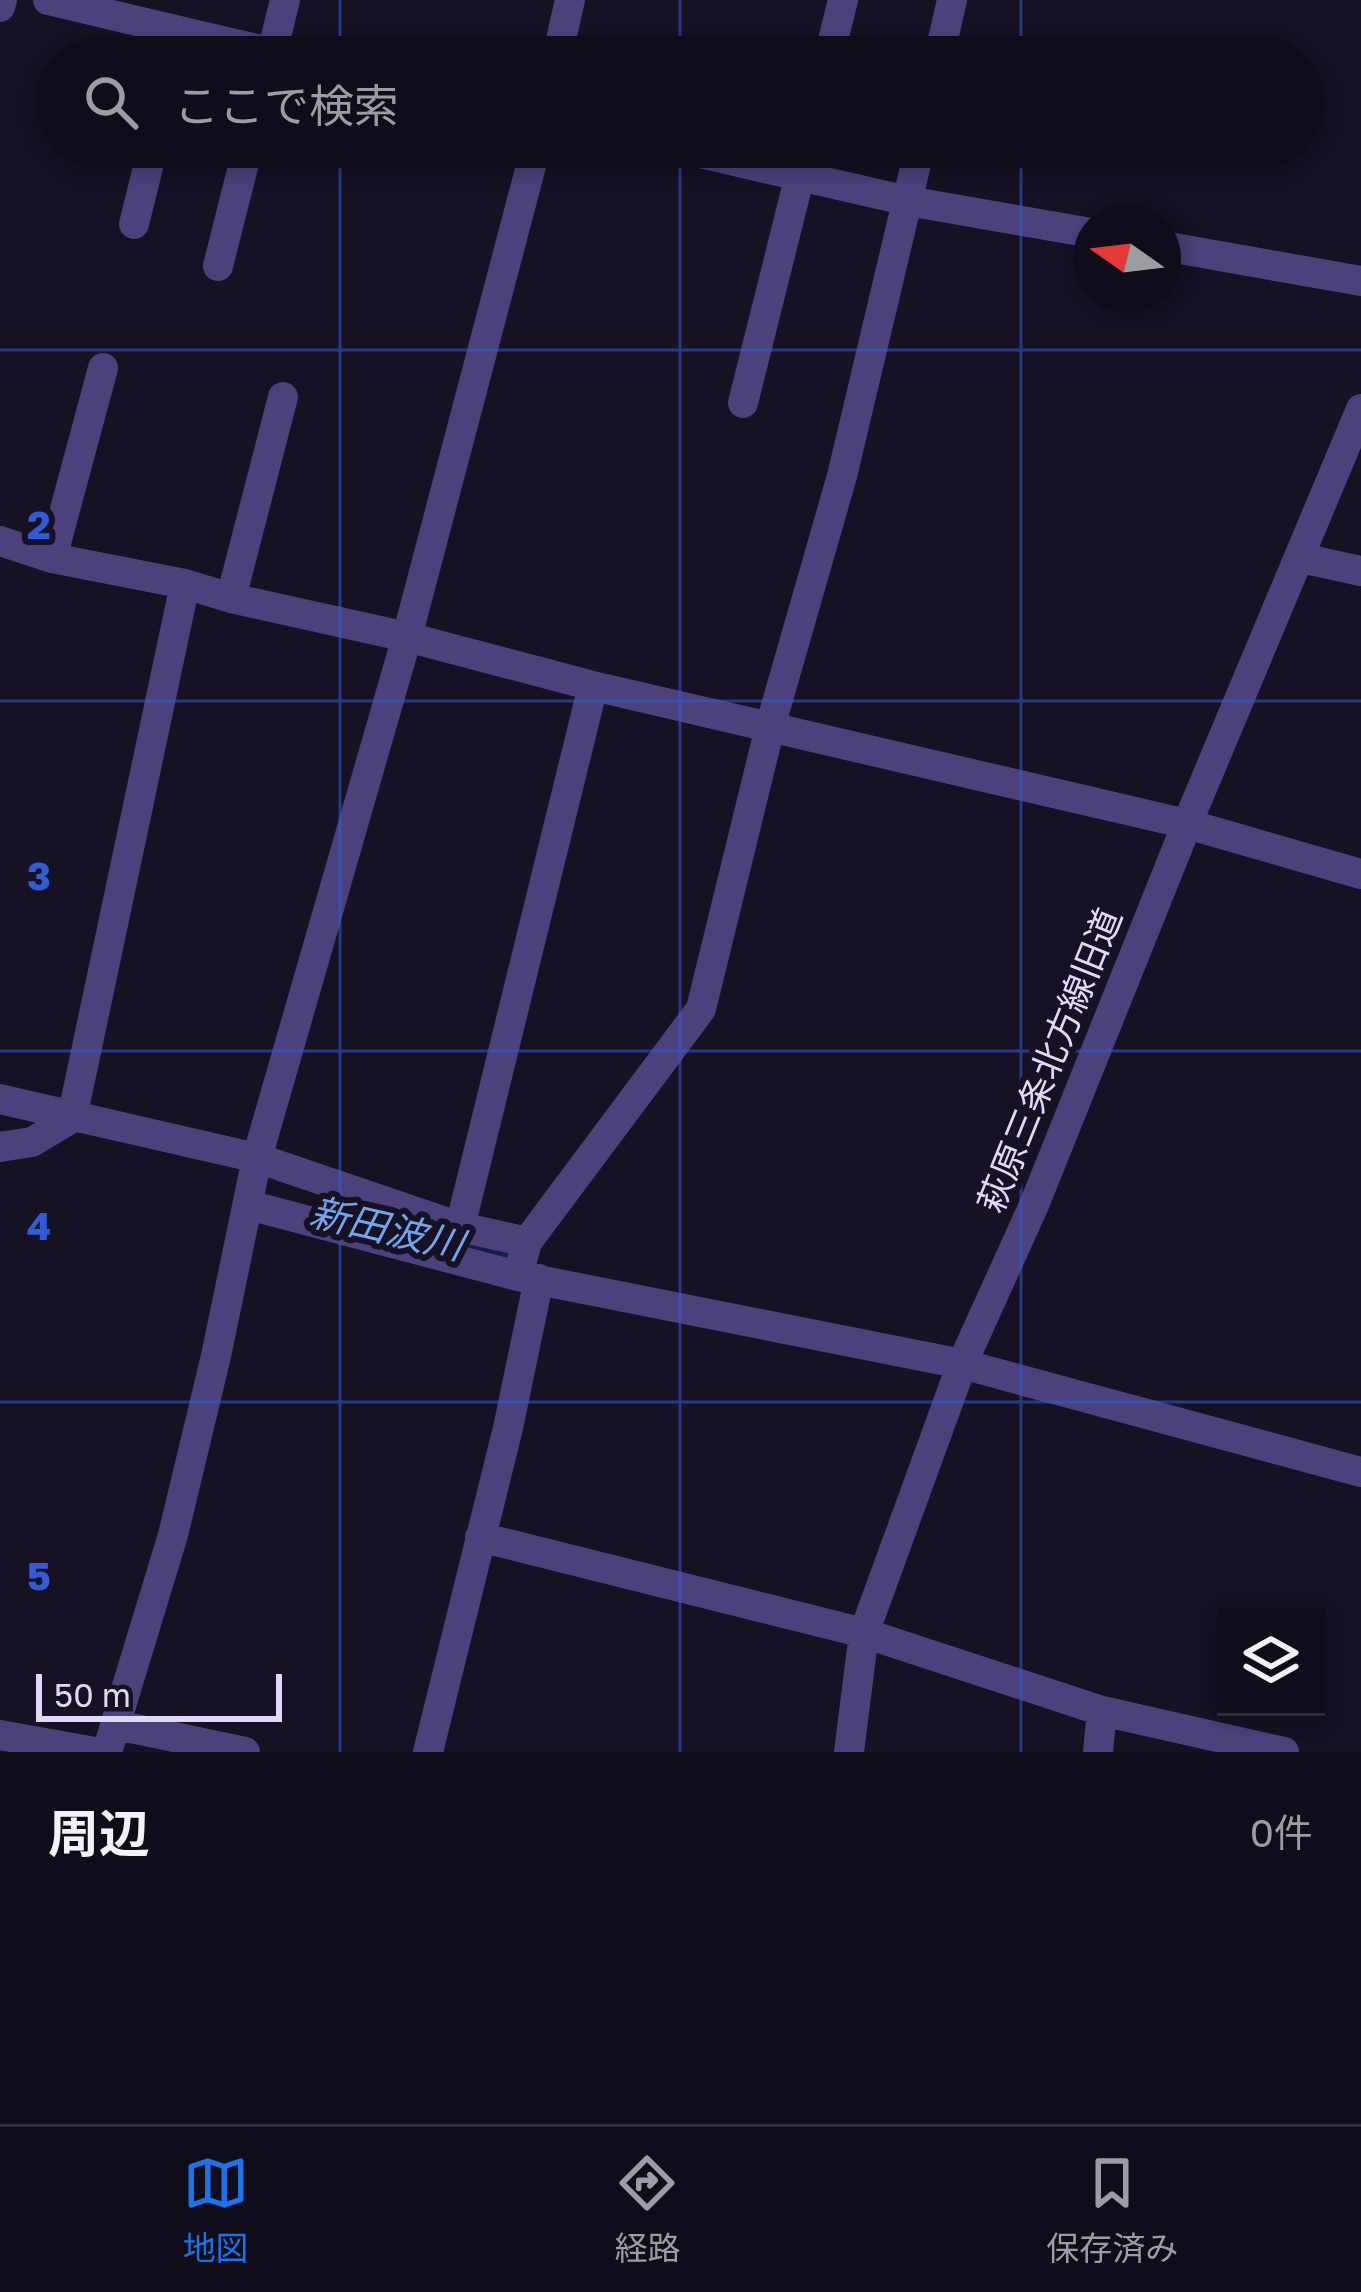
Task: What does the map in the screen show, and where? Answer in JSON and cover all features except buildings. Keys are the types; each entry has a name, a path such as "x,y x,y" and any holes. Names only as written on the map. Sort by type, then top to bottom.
{"street":[{"path":"47,0 155,36"},
{"path":"280,36 285,0"},
{"path":"562,36 570,0"},
{"path":"835,36 844,0"},
{"path":"944,36 952,0"},
{"path":"134,224 148,168"},
{"path":"218,266 243,168"},
{"path":"245,1752 112,1738 172,1535 257,1158 407,637 530,168"},
{"path":"743,403 802,168"},
{"path":"819,168 908,201 1073,230"},
{"path":"428,1752 480,1538 528,1277 526,1242 701,1009 770,727 842,476 915,168"},
{"path":"1181,249 1361,281"},
{"path":"52,558 103,368"},
{"path":"231,598 284,397"},
{"name":"萩原三条北方線旧道","path":"849,1752 864,1633 962,1364 1034,1205 1361,410"},
{"path":"1,546 185,584 593,686 1187,824 1361,874"},
{"path":"1301,557 1361,571"},
{"path":"0,1148 32,1142 71,1118 185,584"},
{"path":"460,1227 593,686"},
{"path":"0,1099 257,1158 460,1227 526,1242"},
{"path":"248,1205 528,1277 962,1364 1361,1472"},
{"path":"480,1538 864,1633 1102,1711 1284,1752"},
{"path":"1098,1752 1102,1711"},
{"path":"0,1735 95,1752"}],"waterway":[{"name":"新田波川","path":"461,1246 509,1257"}]}
